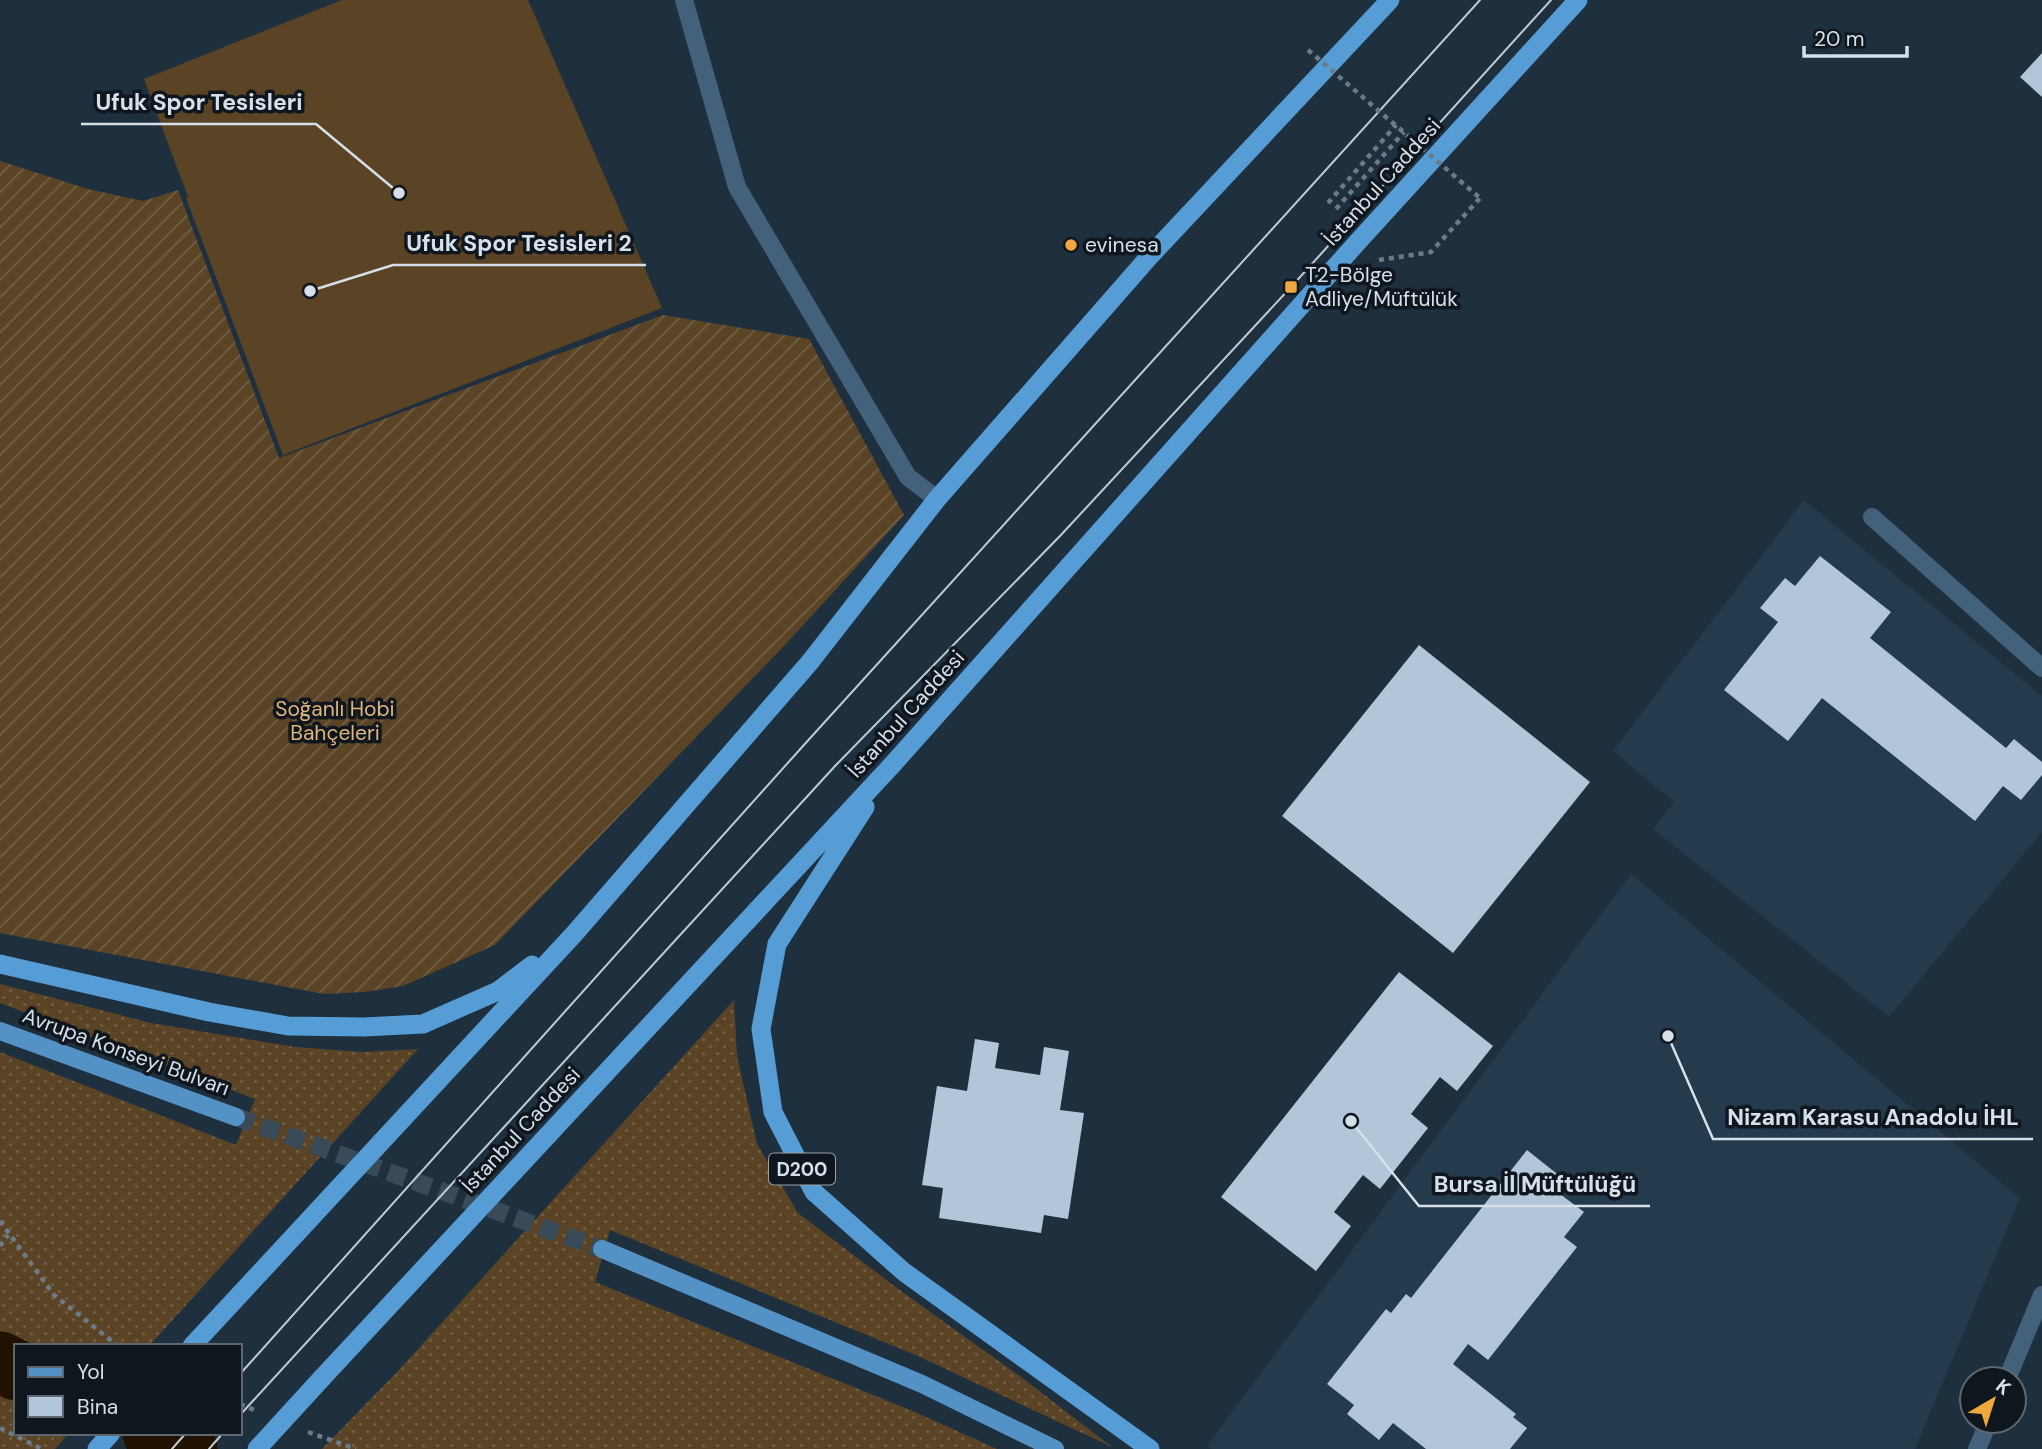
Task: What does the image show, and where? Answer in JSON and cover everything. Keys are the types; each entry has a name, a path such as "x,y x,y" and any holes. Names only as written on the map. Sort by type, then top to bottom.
{"highway":[{"path":"1360,31 1367,0"},
{"path":"194,1344 575,933 810,662 937,499 1149,257 1390,0"},
{"name":"İstanbul Caddesi","path":"257,1449 892,764 1578,0"},
{"name":"D200","path":"892,764 777,944 761,1029 772,1112 814,1192 824,1201 904,1272 1150,1449"},
{"path":"0,964 209,1012 288,1026 399,1026 423,1024 498,991 575,933"},
{"path":"97,1449 109,1435"}],"main road":[{"name":"Avrupa Konseyi Bulvarı","path":"0,1031 236,1117"},
{"path":"602,1249 922,1384 1055,1449"}],"street":[{"path":"684,0 737,187 908,477 937,499"},
{"path":"1872,517 2042,668"},
{"path":"2013,1365 2042,1295"}],"path":[{"path":"1308,50 1480,198 1431,252 1337,266"},
{"path":"1328,203 1396,125"},
{"path":"1336,209 1404,132"},
{"path":"0,1221 54,1295 115,1344"},
{"path":"0,1246 8,1235"},
{"path":"0,1428 42,1449"}],"shaded area":[{"path":"1804,500 2042,696 2042,832 1889,1017 1653,829 1674,802 1613,751"},
{"path":"1631,874 2020,1198 1915,1449 1212,1449 1207,1446"}],"green space":[{"path":"342,0 528,0 662,308 283,455 144,79"},
{"name":"Soğanlı Hobi Bahçeleri","path":"0,161 88,189 143,201 178,190 279,458 663,315 809,339 904,515 784,646 495,945 403,986 365,992 324,994 0,933"},
{"path":"0,984 151,1023 295,1047 363,1052 418,1049 151,1344 14,1344 14,1435 67,1435 55,1449 0,1449 0,1052 236,1145 255,1099 0,1003"},
{"path":"734,1000 737,1056 757,1144 798,1213 1112,1447 918,1356 610,1230 595,1282 915,1412 997,1449 322,1449 399,1370"}],"building":[{"path":"2042,53 2042,97 2020,77"},
{"path":"1820,556 1891,612 1870,638 2006,748 2014,739 2042,762 2042,775 2021,800 2003,786 1975,821 1822,698 1788,741 1724,690 1778,622 1760,608 1785,578 1795,586"},
{"path":"1419,645 1590,782 1453,953 1282,816"},
{"path":"1399,972 1493,1046 1457,1091 1440,1077 1411,1114 1428,1128 1380,1189 1363,1175 1334,1212 1351,1226 1316,1271 1221,1197"},
{"path":"975,1039 999,1043 995,1068 1040,1075 1044,1047 1069,1051 1060,1110 1084,1113 1068,1219 1044,1215 1041,1233 939,1218 943,1188 922,1185 937,1086 967,1091"},
{"path":"1527,1150 1561,1177 1552,1188 1584,1212 1564,1237 1577,1247 1488,1360 1468,1344 1453,1364 1516,1414 1513,1417 1527,1428 1510,1449 1426,1449 1393,1423 1379,1440 1347,1414 1354,1405 1327,1384 1386,1309 1391,1313 1406,1294 1411,1298"}],"waterway":[{"path":"0,1362 14,1369"},
{"path":"157,1435 187,1449"}],"tunnel":[{"path":"236,1117 602,1249"}],"tram line":[{"path":"242,1372 803,746 1480,0"},
{"path":"242,1413 836,765 1060,536 1291,287 1551,0"},
{"path":"172,1449 184,1435"},
{"path":"209,1449 221,1435"}],"place":[{"name":"Ufuk Spor Tesisleri","path":"399,193"},
{"name":"evinesa","path":"1071,245"},
{"name":"T2-Bölge Adliye/Müftülük","path":"1291,287"},
{"name":"Ufuk Spor Tesisleri 2","path":"310,291"},
{"name":"Nizam Karasu Anadolu İHL","path":"1668,1036"},
{"name":"Bursa İl Müftülüğü","path":"1351,1121"}]}
